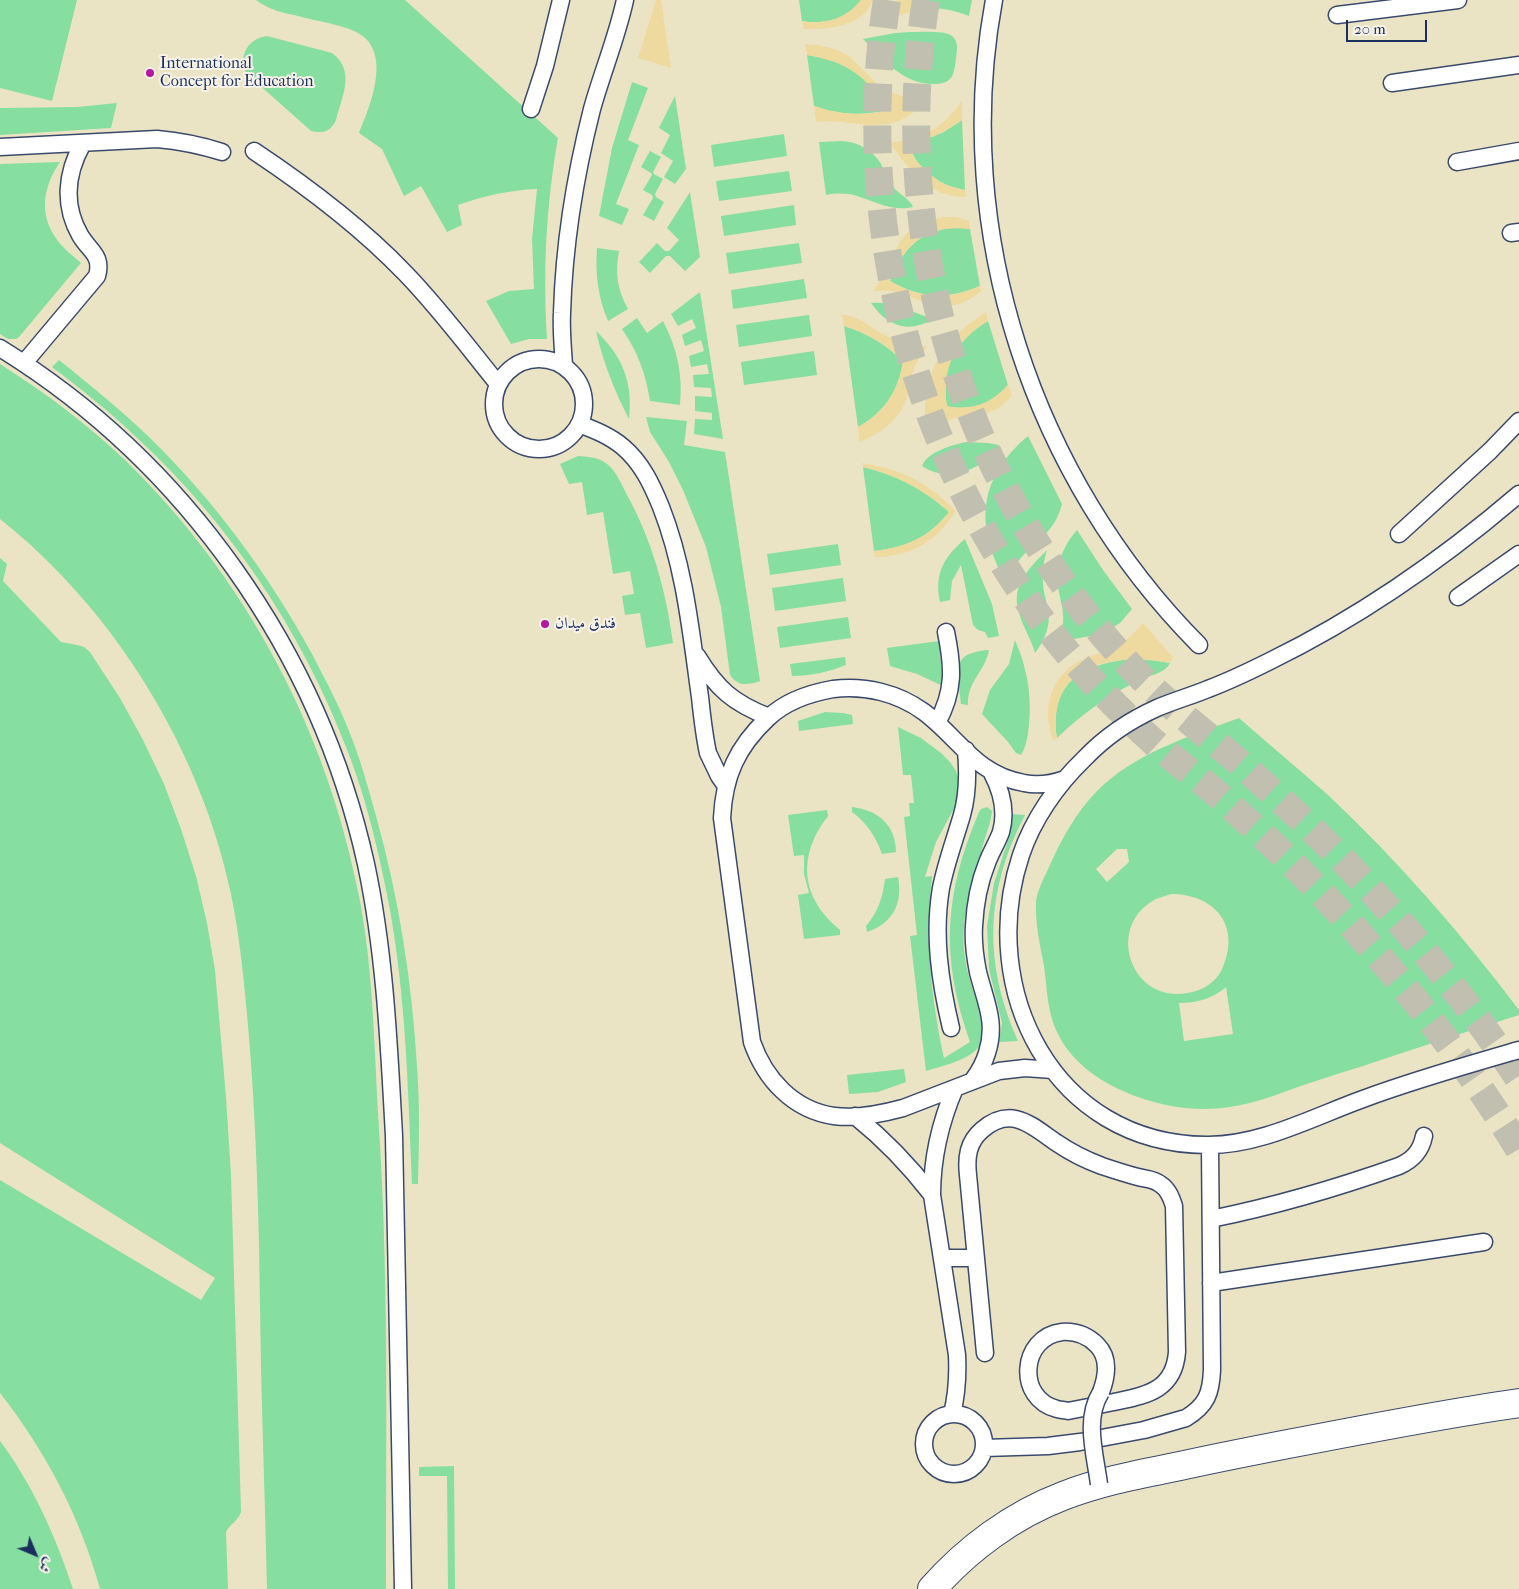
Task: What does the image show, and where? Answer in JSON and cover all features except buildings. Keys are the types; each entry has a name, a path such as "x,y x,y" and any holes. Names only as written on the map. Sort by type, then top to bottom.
{"main road":[{"path":"932,1589 969,1552 998,1531 1029,1512 1054,1500 1099,1484 1172,1467 1350,1432 1519,1403"}],"lane":[{"path":"531,110 545,66 561,0"},
{"path":"564,366 562,315 571,211 592,109 625,0"},
{"path":"994,0 984,78 985,186 1002,294 1017,346 1035,397 1057,447 1083,495 1112,540 1145,584 1199,645"},
{"path":"1337,15 1458,0"},
{"path":"1392,83 1519,65"},
{"path":"0,147 157,139 201,145 222,152"},
{"path":"24,363 96,276 98,270 98,259 75,226 68,198 68,183 71,169 83,143"},
{"path":"254,151 318,196 377,246 432,302 498,384"},
{"path":"1457,162 1519,151"},
{"path":"0,348 24,363 86,409 143,460 206,530 242,578 270,622 295,667 337,764 353,813 366,864 375,916 391,1071 395,1154 404,1589"},
{"path":"540,358 564,366 580,386 583,398 583,411 580,424 569,437 555,446 545,449 532,449 510,440 496,420 493,408 498,384 505,374 515,365 527,360 540,358"},
{"path":"1399,534 1490,451 1519,421"},
{"path":"580,424 609,437 623,447 646,473 653,488 678,558 708,753 726,786"},
{"path":"1519,494 1424,570 1374,604 1322,635 1268,663 1212,688 1156,709 1106,739 1065,779 1038,819 1021,854 1009,913 1008,944 1011,974 1018,1003 1028,1031 1053,1070 1084,1103 1102,1116 1122,1127 1165,1141 1210,1146 1247,1141 1266,1136 1366,1097 1451,1069 1519,1050"},
{"path":"1458,597 1519,554"},
{"path":"937,723 945,709 952,680 952,665 946,632"},
{"path":"693,650 709,676 720,689 743,706 770,717"},
{"path":"1053,1070 1025,1068 999,1071 903,1108 855,1116 834,1116 820,1112 804,1106 789,1097 776,1086 766,1072 752,1042 722,818 726,786 737,755 756,728 795,700 810,694 841,688 873,690 891,695 923,711 982,767 992,773 1010,780 1029,784 1054,783 1065,779"},
{"path":"951,1028 940,973 939,917 941,889 966,793 968,772 966,750"},
{"path":"973,1080 982,1067 988,1053 991,1022 989,1007 974,950 974,927 980,884 986,863 1001,832 1003,820 1002,796 992,773"},
{"path":"952,1414 958,1375 957,1355 932,1195 932,1176 937,1140 955,1088"},
{"path":"855,1116 889,1145 919,1177 932,1195"},
{"path":"985,1354 967,1164 968,1153 978,1133 997,1121 1008,1119 1030,1123 1057,1144 1077,1155 1099,1165 1152,1180 1167,1190 1172,1197 1174,1206 1177,1352 1174,1369 1165,1384 1142,1396 1068,1410 1057,1409 1046,1405 1034,1392 1028,1376 1028,1365 1032,1354 1039,1344 1048,1337 1059,1333 1081,1334 1092,1340 1100,1348 1105,1358 1106,1381 1096,1400 1092,1419 1099,1484"},
{"path":"1211,1219 1325,1191 1399,1166 1414,1157 1421,1147 1424,1136"},
{"path":"984,1448 1032,1447 1080,1442 1144,1430 1186,1418 1196,1412 1204,1403 1212,1381 1210,1146"},
{"path":"1211,1283 1484,1242"},
{"path":"942,1258 976,1258"},
{"path":"952,1414 961,1415 976,1423 984,1439 982,1456 976,1464 970,1470 953,1474 936,1469 926,1454 924,1445 929,1427 943,1416 952,1414"}],"green space":[{"path":"0,0 77,0 52,101 0,88"},
{"path":"256,0 405,0 558,138 546,238 547,339 529,339 511,344 486,301 509,291 534,289 532,239 537,189 497,194 458,205 462,225 447,232 421,186 404,196 382,149 359,133 369,107 376,78 376,63 373,50 366,39 354,31 334,24 277,11"},
{"path":"799,0 861,0 842,16 827,21 811,22 802,21"},
{"path":"915,0 972,0 969,16 942,9 916,10"},
{"path":"911,32 944,33 954,38 957,43 957,52 954,73 950,79 936,84 924,83 904,76 887,63 863,39"},
{"path":"267,36 332,53 339,60 344,68 344,93 336,120 329,129 323,132 311,131 247,74 244,67 246,49 254,41"},
{"path":"807,55 833,61 855,72 872,88 888,110 850,114 814,106"},
{"path":"632,82 648,88 628,140 639,145 616,204 629,209 622,225 599,216 612,148"},
{"path":"675,96 686,169 675,184 664,177 673,161 661,153 670,135 659,128"},
{"path":"117,103 111,128 0,135 0,108 77,107"},
{"path":"962,120 965,190 948,186 935,178 919,164 912,152 913,147 919,141 942,133"},
{"path":"784,134 787,156 714,167 711,145"},
{"path":"842,141 859,145 874,155 892,185 913,207 891,207 849,194 826,195 819,142"},
{"path":"650,151 661,157 653,172 663,179 655,194 656,197 664,202 654,221 643,215 653,198 652,195 643,190 652,175 641,167"},
{"path":"60,162 47,191 45,211 47,221 58,241 81,263 19,337 8,339 0,334 0,164"},
{"path":"789,171 792,191 719,201 716,181"},
{"path":"690,192 700,257 685,271 670,256 666,256 650,273 639,262 657,243 665,251 669,251 679,240 667,228"},
{"path":"794,205 796,225 724,236 721,216"},
{"path":"955,227 970,229 980,286 956,294 934,296 913,291 890,281 901,259 914,243 922,237 942,229"},
{"path":"799,243 802,263 729,274 726,253"},
{"path":"597,248 619,251 618,281 621,295 628,309 608,321 598,285 596,267"},
{"path":"804,279 807,298 733,309 731,290"},
{"path":"700,292 723,439 694,434 695,419 712,420 712,413 695,411 695,396 712,397 711,388 694,387 693,375 709,374 707,364 691,367 689,356 704,351 701,340 685,346 682,335 696,328 692,319 678,326 671,314"},
{"path":"871,303 895,305 933,319 915,326 899,325 884,317"},
{"path":"809,315 812,336 739,347 736,325"},
{"path":"637,318 647,333 663,321 672,341 678,362 681,383 680,405 650,401 646,382 633,346 622,329"},
{"path":"988,321 1008,385 995,397 981,405 965,408 947,407 946,380 952,357 966,337"},
{"path":"844,326 875,340 903,361 898,382 889,400 875,415 858,427"},
{"path":"596,331 613,351 624,371 629,393 629,419 610,376"},
{"path":"814,351 817,375 744,385 741,362"},
{"path":"59,360 149,437 196,486 218,513 259,567 278,596 312,654 345,721 360,762 376,816 398,909 403,940 412,1003 418,1081 418,1184 412,1184 403,1009 389,905 366,805 346,747 328,704 284,620 231,541 169,469 115,418 52,367"},
{"path":"0,364 64,408 110,446 168,505 208,554 243,605 275,659 302,715 326,774 344,834 359,896 364,923 372,1004 384,1232 386,1589 267,1589 255,1131 245,992 231,894 217,841 198,788 175,736 147,687 116,640 80,596 42,555 0,519"},
{"path":"646,417 687,421 684,445 725,452 760,681 744,684 736,682 730,675 721,607 706,547 683,490 669,462 650,432"},
{"path":"1028,436 1062,504 1059,514 1050,529 1020,559 1006,578 1003,577 994,557 988,538 987,501 991,484 1000,467 1012,451"},
{"path":"966,442 999,445 984,461 964,472 943,474 922,466 934,453"},
{"path":"578,456 590,457 604,462 618,477 643,529 657,566 673,643 646,648 640,613 625,615 622,596 634,594 630,571 613,574 603,512 587,515 582,482 569,484 560,464"},
{"path":"863,467 887,474 909,484 929,496 949,512 925,535 916,540 897,547 874,551"},
{"path":"1077,530 1103,570 1132,609 1120,623 1112,628 1096,635 1074,639 1058,646 1057,643 1063,621 1057,579 1059,564 1064,549"},
{"path":"965,539 992,604 999,636 988,638 985,632 978,630 973,625 961,565 952,581 950,600 940,602 938,582 942,566 951,552"},
{"path":"838,544 841,565 770,575 767,554"},
{"path":"1047,550 1043,577 1049,621 1042,643 1035,653 1019,613 1017,594 1019,586 1028,570"},
{"path":"0,558 7,564 3,581 61,642 84,647 90,652 120,698 164,784 196,876 207,923 215,970 231,1175 241,1512 226,1532 228,1589 100,1589 72,1510 60,1486 32,1438 0,1393 0,1180 201,1300 215,1278 0,1143"},
{"path":"843,578 846,601 775,611 772,588"},
{"path":"848,617 851,638 780,648 777,627"},
{"path":"1015,640 1026,674 1030,697 1028,733 1021,755 1016,753 982,714 990,690 1009,664"},
{"path":"939,641 943,686 917,674 890,666 887,648"},
{"path":"989,650 987,658 970,689 968,705 961,704 958,674 961,660 967,655"},
{"path":"845,657 846,665 826,672 792,676 790,664"},
{"path":"1132,659 1170,663 1162,671 1120,690 1098,704 1057,738 1056,718 1058,702 1064,689 1073,679 1098,665"},
{"path":"825,712 852,715 853,724 799,731 798,721"},
{"path":"1239,718 1328,795 1404,872 1475,953 1519,1010 1519,1015 1270,1097 1243,1105 1216,1109 1185,1108 1147,1100 1110,1085 1078,1062 1066,1047 1053,1022 1036,917 1038,892 1058,847 1088,800 1111,778 1144,756 1181,739","holes":["1117,849 1127,849 1129,862 1107,882 1096,869","1171,894 1186,895 1200,900 1211,906 1226,925 1229,938 1228,952 1223,967 1219,975 1204,988 1174,994 1156,989 1141,978 1132,963 1128,946 1131,928 1140,912 1156,899","1226,987 1233,1034 1184,1041 1179,1003 1204,1000"]},
{"path":"898,727 921,738 941,753 956,771 959,781 958,801 936,842 925,877 932,876 929,923 930,967 935,1011 944,1058 970,1042 960,1011 954,982 950,953 950,926 953,898 967,842 981,809 987,807 992,811 969,896 964,922 964,954 972,987 983,1016 985,1030 983,1038 980,1045 970,1055 956,1062 926,1071 910,936 917,935 904,817 910,816 909,803 914,803 911,775 903,775"},
{"path":"852,807 870,811 884,821 893,834 896,852 882,854 874,836 867,826 852,812"},
{"path":"827,810 828,816 811,846 807,876 810,890 817,904 840,930 840,935 804,939 798,895 809,893 804,874 804,855 794,856 788,815"},
{"path":"1011,814 1025,815 1002,871 993,927 994,955 999,983 1018,1041 999,1042 1002,1023 989,969 987,926 994,883 1010,834"},
{"path":"898,877 899,896 894,911 884,923 867,932 866,926 879,904 885,879"},
{"path":"904,1069 906,1082 878,1092 849,1094 847,1075"},
{"path":"0,1441 33,1493 59,1550 73,1589 0,1589"},
{"path":"454,1466 455,1589 448,1589 447,1476 419,1476 419,1467"}],"sand":[{"path":"656,0 661,0 671,68 638,58"},
{"path":"861,0 873,0 862,16 854,21 824,29 804,29 802,21 819,22 835,19 849,12"},
{"path":"897,0 915,0 916,10 900,15 887,24"},
{"path":"805,44 827,47 842,52 887,90 909,98 927,99 914,112 901,120 888,124 816,122 814,106 850,114 887,110 880,98 863,79 833,61 807,55"},
{"path":"962,101 962,120 935,136 916,143 912,152 919,164 930,174 945,184 965,190 966,197 938,192 924,183 903,161 891,143 911,139 933,129 946,120"},
{"path":"942,217 956,217 969,221 970,229 955,228 942,230 930,233 920,239 902,256 890,281 912,291 934,296 956,294 980,286 981,291 962,303 940,306 893,291 873,291 882,279 904,237 912,229 925,222"},
{"path":"986,312 988,321 967,337 953,357 946,380 947,406 972,407 995,397 1008,385 1012,395 993,411 981,415 949,420 934,430 928,430 925,407 930,377 936,364 951,341"},
{"path":"842,314 861,321 888,337 927,347 914,368 907,398 899,413 882,430 859,442 858,427 875,415 889,400 898,382 903,361 876,340 844,326"},
{"path":"862,463 890,469 914,479 946,501 956,511 940,531 922,545 901,554 875,557 874,551 907,544 925,535 949,512 920,490 887,474 863,467"},
{"path":"1143,623 1173,657 1170,663 1149,660 1107,662 1088,669 1073,679 1062,694 1056,713 1057,738 1053,741 1048,717 1049,706 1055,685 1062,675 1081,660 1112,649 1122,643"}],"tunnel":[{"path":"887,0 878,87 879,175 889,263 909,348 937,432 973,511 1018,587 1071,657 1135,725 1258,831 1341,914 1436,1027 1493,1108 1519,1149"},
{"path":"926,0 917,92 918,184 931,274 953,362 985,447 1027,527 1078,603 1138,674 1298,816 1388,908 1470,1009 1519,1079"}],"place":[{"name":"International Concept for Education","path":"150,73"},
{"name":"فندق ميدان","path":"545,624"}]}
